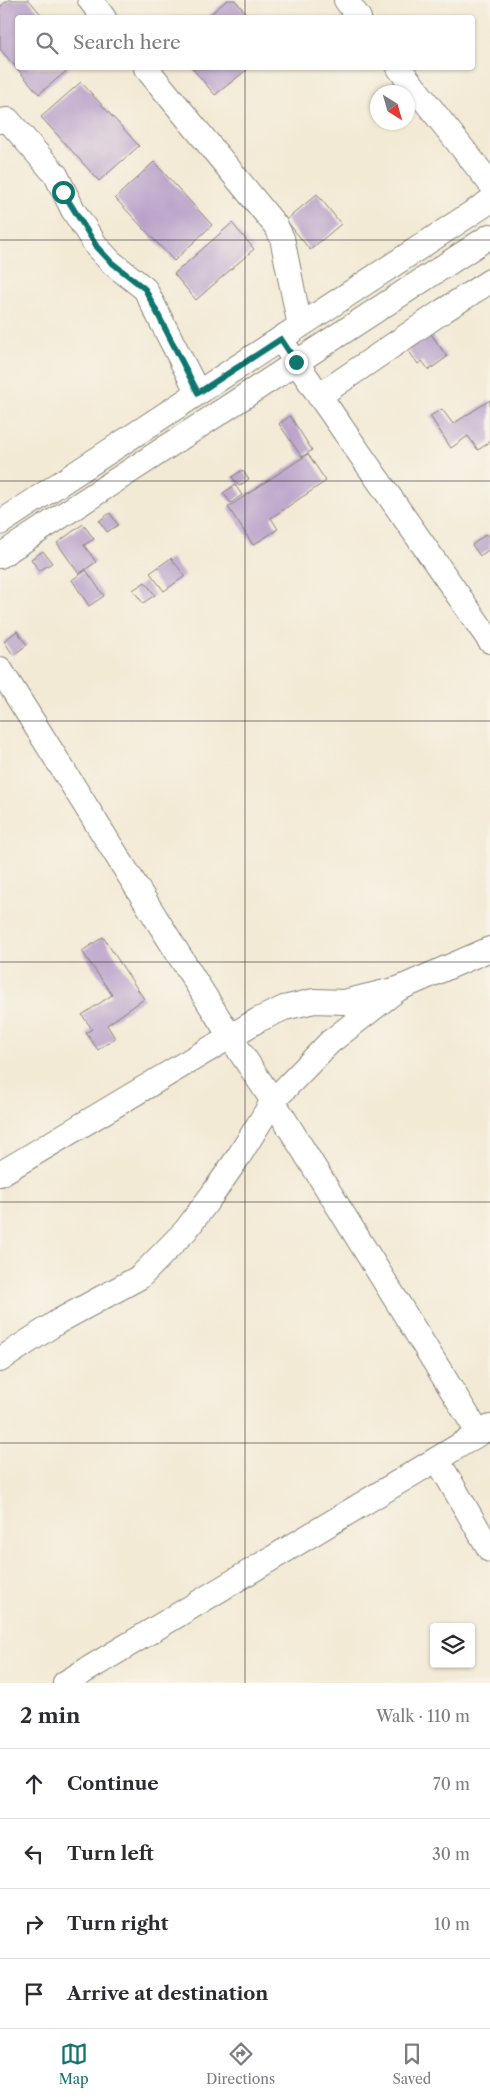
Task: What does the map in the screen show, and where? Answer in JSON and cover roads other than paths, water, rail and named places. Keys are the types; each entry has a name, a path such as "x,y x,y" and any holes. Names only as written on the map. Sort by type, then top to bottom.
{"street":[{"path":"90,0 102,15"},
{"path":"346,0 357,15"},
{"path":"148,70 276,226 282,238 291,332 296,362 490,641"},
{"path":"401,70 490,183"},
{"path":"0,121 8,120 56,175 73,210 97,247 111,262 145,289 198,393"},
{"path":"0,523 490,201"},
{"path":"0,556 490,236"},
{"path":"422,281 443,311"},
{"path":"319,396 490,281"},
{"path":"0,669 231,1038 484,1430 65,1683"},
{"path":"0,1174 231,1038 258,1020 284,1008 314,1002 344,1002 398,989 490,949"},
{"path":"1,1359 59,1321 140,1277 186,1230 239,1156 273,1101 330,1042 398,989"},
{"path":"436,1459 490,1550"}]}
